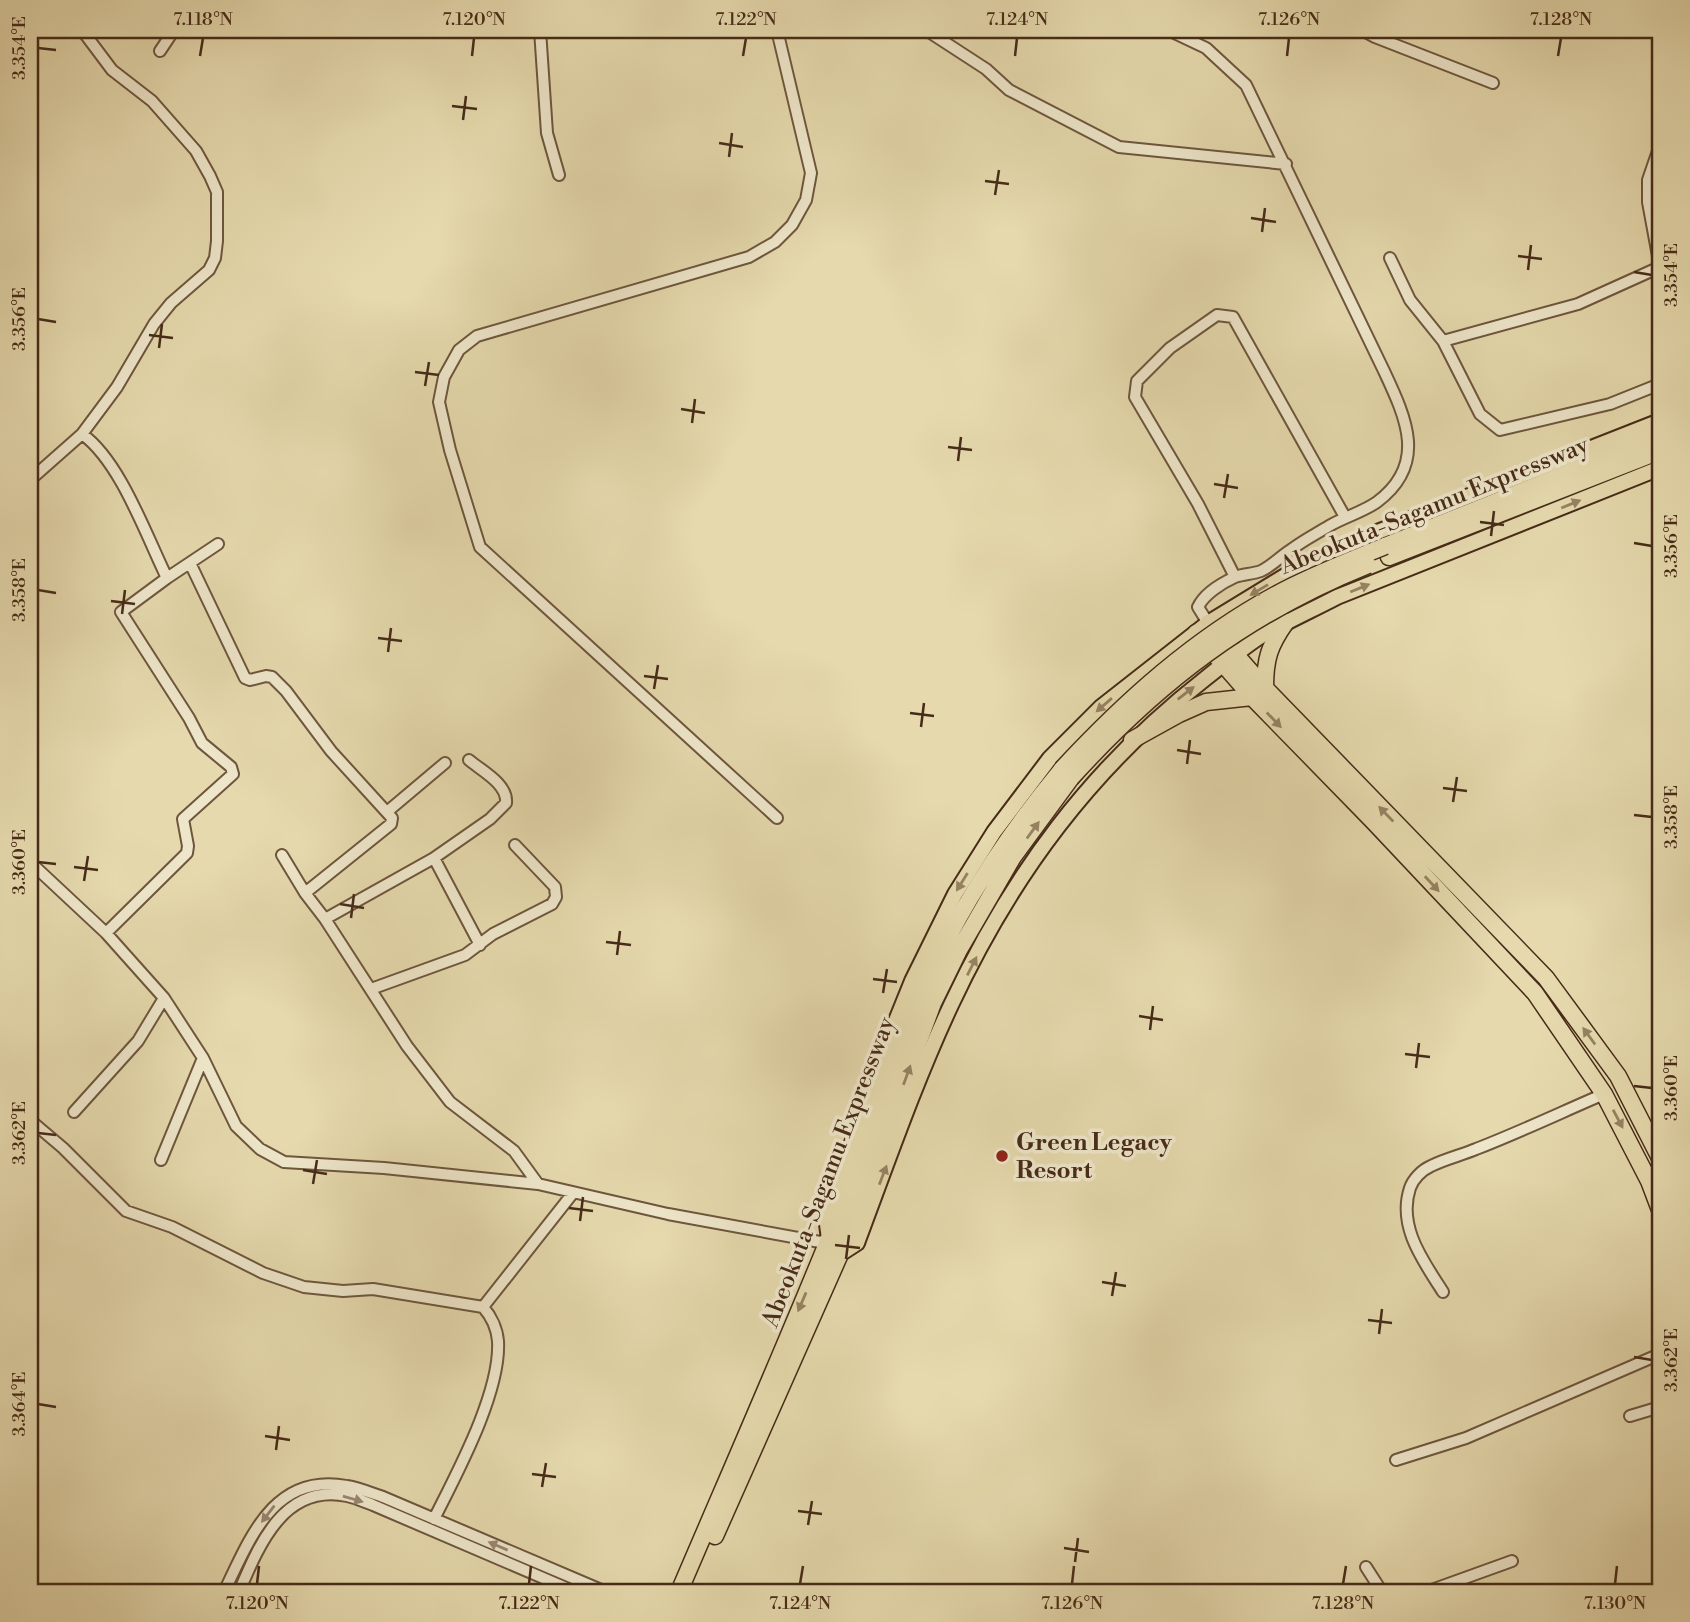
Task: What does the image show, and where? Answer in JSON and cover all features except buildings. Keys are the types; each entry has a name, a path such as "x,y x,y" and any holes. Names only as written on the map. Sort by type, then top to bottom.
{"highway":[{"name":"Abeokuta-Sagamu Expressway","path":"679,1592 829,1240 921,996 947,941 999,851 1028,811 1133,713 1200,658 1283,604 1387,551 1660,436"},
{"name":"Abeokuta-Sagamu Expressway","path":"1387,551 1660,452"},
{"path":"1258,693 1267,654 1286,622"},
{"path":"1202,628 1373,821 1535,993 1605,1094 1649,1181 1660,1210"},
{"path":"1132,740 1206,702 1258,693"},
{"path":"1258,693 1546,978 1618,1076 1660,1158"},
{"name":"Abeokuta-Sagamu Expressway","path":"689,1592 840,1254 933,1003 959,950 1013,857 1067,774"},
{"path":"1590,1071 1606,1059"}],"main road":[{"path":"829,1240 826,1217 887,1043 912,981 955,894 994,832 1051,758 1101,707 1202,628 1264,587 1310,562 1380,531 1660,421"},
{"path":"840,1254 857,1242 951,1006 999,912 1048,836 1132,740 1169,707 1259,637 1286,622 1337,597 1660,468"}],"street":[{"path":"30,480 82,434 117,387 154,324 171,303 209,270 215,258 217,192 196,151 152,100 112,70 82,30"},
{"path":"160,51 174,30"},
{"path":"540,30 547,133 559,175"},
{"path":"777,30 811,173 806,200 792,225 775,242 749,257 477,336 459,350 444,377 439,402 447,439 480,547 777,818"},
{"path":"926,30 986,69 1009,90 1119,147 1286,164"},
{"path":"1168,30 1206,47 1245,85 1286,164 1334,271 1404,414 1409,437 1403,470 1393,487 1375,503 1295,546 1261,571 1235,577 1203,597 1198,607 1202,628"},
{"path":"1362,30 1493,83"},
{"path":"1443,341 1578,304 1660,267 1648,202 1648,180 1660,148 1660,125"},
{"path":"1390,257 1410,300 1443,341 1480,414 1500,430 1610,404 1660,384"},
{"path":"1235,577 1198,504 1135,397 1137,380 1170,348 1217,315 1233,317 1345,517"},
{"path":"82,434 95,443 111,463 167,578"},
{"path":"106,933 187,853 183,818 233,774 231,767 202,743 121,612 218,544"},
{"path":"190,563 245,678 250,680 272,677 286,691 331,751 392,818 391,824 305,893"},
{"path":"325,919 434,858 490,819 506,803 504,789 469,760"},
{"path":"388,811 445,763"},
{"path":"371,989 465,955 493,934 552,904 556,897 555,887 516,845"},
{"path":"282,855 407,1046 450,1102 514,1151 538,1184"},
{"path":"434,858 480,945"},
{"path":"30,862 106,933 164,998 202,1058 236,1126 260,1149 284,1162 384,1168 538,1184 668,1214 806,1240 829,1240"},
{"path":"74,1112 138,1041 164,998"},
{"path":"161,1160 202,1058"},
{"path":"1443,1292 1416,1250 1410,1230 1407,1206 1410,1188 1418,1175 1430,1166 1478,1149 1605,1094"},
{"path":"30,1120 63,1148 126,1211 172,1227 263,1273 304,1287 343,1291 373,1289 483,1307 494,1324 498,1339 494,1379 469,1448 434,1519"},
{"path":"483,1307 573,1193"},
{"path":"1396,1460 1466,1438 1660,1354"},
{"path":"1630,1416 1660,1407"},
{"path":"225,1592 251,1537 281,1498 304,1487 329,1484 349,1486 434,1519 606,1592"},
{"path":"239,1592 271,1528 289,1507 315,1495 346,1496 364,1502 576,1592"},
{"path":"1426,1592 1512,1561"},
{"path":"1366,1567 1382,1592"}],"place":[{"name":"Green Legacy Resort","path":"1002,1156"}]}
